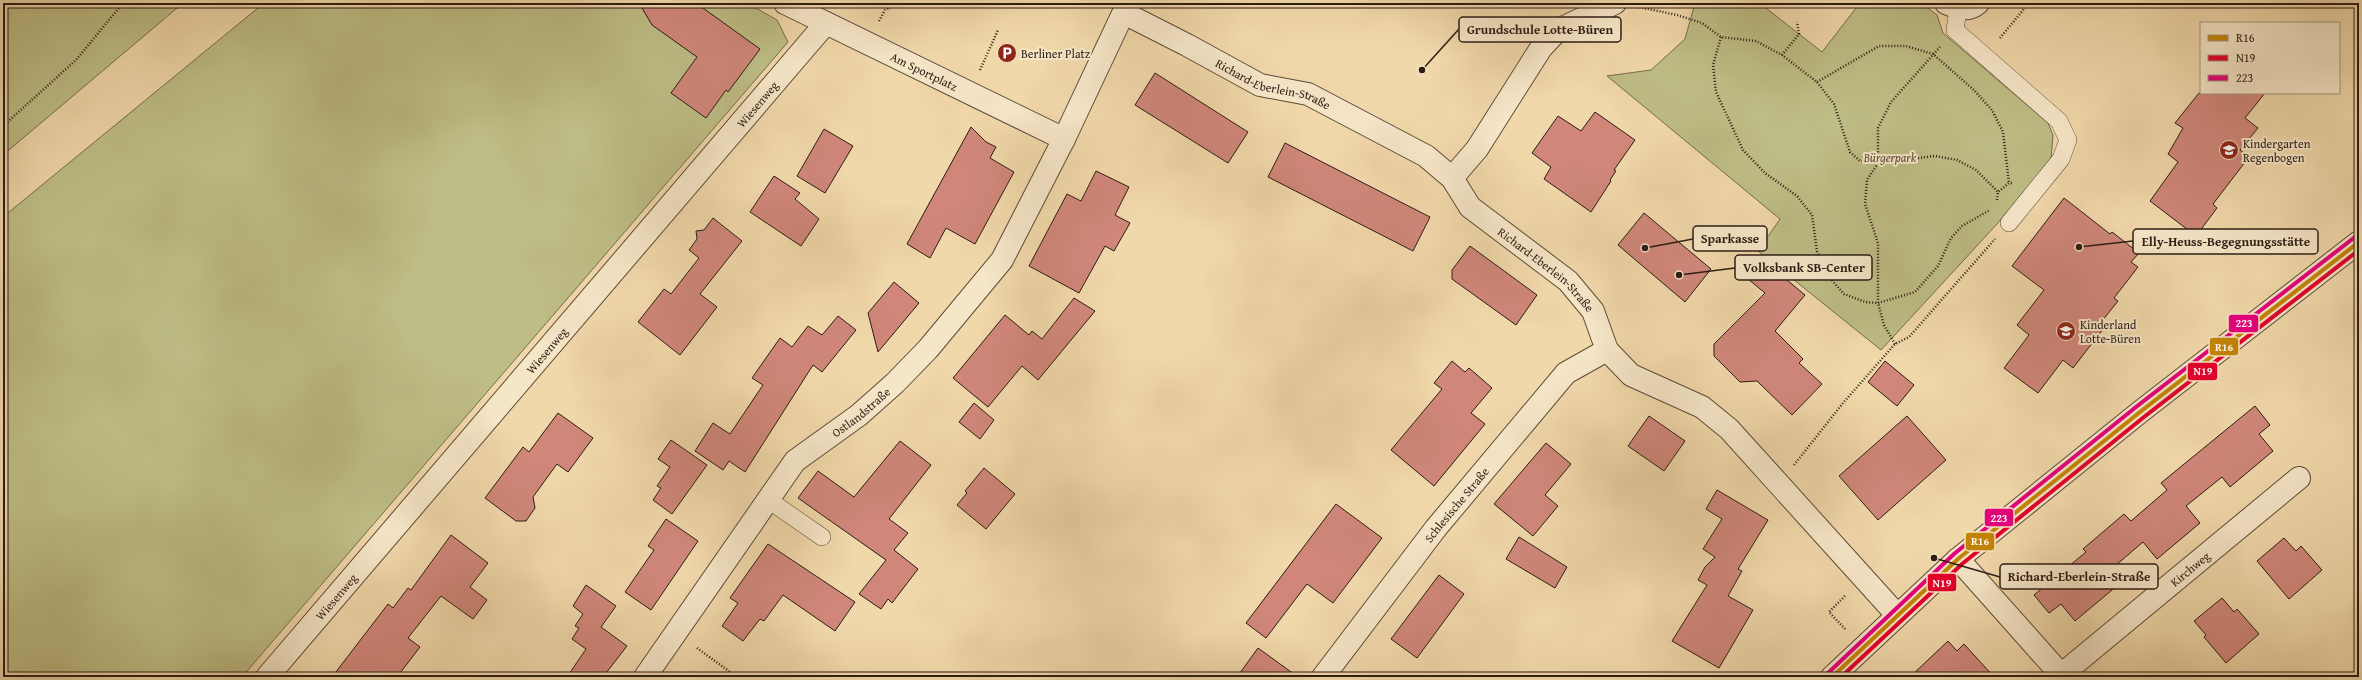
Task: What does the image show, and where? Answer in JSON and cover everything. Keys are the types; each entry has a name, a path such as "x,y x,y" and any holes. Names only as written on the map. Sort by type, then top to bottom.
{"street":[{"name":"Am Sportplatz","path":"785,3 1064,139"},
{"path":"1452,178 1477,149 1541,48 1558,30 1624,4"},
{"path":"1064,139 1126,8"},
{"name":"Richard-Eberlein-Straße","path":"1126,8 1260,85 1308,94 1426,156 1452,178 1470,207 1568,281 1593,311 1607,350 1631,375 1702,407 1729,429 1896,615"},
{"name":"Wiesenweg","path":"267,677 826,24"},
{"name":"Ostlandstraße","path":"646,677 767,499 795,461 859,415 922,355 1002,260 1064,139"},
{"path":"1832,677 1896,615 1958,559 2140,412 2359,242"},
{"name":"Schlesische Straße","path":"1323,677 1436,528 1566,373 1607,350"},
{"name":"Kirchweg","path":"1958,559 2062,676 2298,478"}],"lane":[{"path":"1961,5 1955,30 2059,121 2068,140 2061,159 2009,223"},
{"path":"767,499 822,537"}],"path":[{"path":"3,126 76,60 123,3"},
{"path":"1985,56 2029,3"},
{"path":"1624,4 1677,15 1702,23 1721,37 1756,41 1782,54 1817,82 1834,104 1850,152 1860,161 1878,163 1934,156 1957,160 1976,170 1998,192"},
{"path":"1782,54 1799,34 1797,22"},
{"path":"969,93 998,30"},
{"path":"1894,344 1884,325 1878,303 1878,243 1865,204 1867,180 1878,163 1878,128 1891,102 1955,30"},
{"path":"1721,37 1713,65 1716,92 1743,150 1765,173 1797,196 1812,215 1818,251 1828,277 1844,294 1865,302 1878,303 1915,292 1938,266 1951,238 1962,226 1996,206"},
{"path":"1817,82 1879,46 1906,46 1933,54 1974,90 1992,110 2003,132 2009,183"},
{"path":"1779,484 1843,403 1894,344 1909,338 2009,223"},
{"path":"1862,648 1829,612 1863,579"},
{"path":"676,633 737,677"}],"green space":[{"path":"3,3 183,3 3,155"},
{"path":"264,3 747,3 777,20 788,42 242,677 3,677 3,217"},
{"name":"Bürgerpark","path":"1695,3 1764,3 1762,5 1822,52 1860,3 1921,3 1937,15 1943,33 2048,123 2053,135 2051,159 1997,224 1881,350 1758,251 1780,219 1607,76 1651,70 1685,39"}],"building":[{"path":"639,3 696,3 760,49 728,92 726,90 706,118 671,93 697,57 652,25"},
{"path":"1155,73 1248,132 1228,163 1135,105"},
{"path":"2199,93 2264,94 2245,118 2258,128 2240,150 2249,157 2213,204 2217,208 2196,236 2150,201 2178,162 2168,154 2183,128 2175,123"},
{"path":"1595,112 1635,140 1614,170 1616,171 1610,180 1611,181 1591,212 1544,179 1551,167 1532,153 1558,116 1581,131"},
{"path":"971,127 986,142 996,147 990,158 1014,172 975,244 946,228 930,258 907,244"},
{"path":"824,129 853,146 825,193 797,176"},
{"path":"1285,143 1430,217 1413,251 1268,177"},
{"path":"1096,171 1129,187 1115,215 1130,223 1114,251 1105,246 1079,293 1029,266 1067,194 1081,201"},
{"path":"774,176 800,193 795,199 819,219 801,246 750,212"},
{"path":"2064,198 2110,234 2112,232 2139,253 2131,262 2138,267 2114,298 2118,301 2102,321 2107,324 2073,368 2063,360 2038,393 2004,368 2029,335 2017,325 2044,290 2012,266"},
{"path":"1644,213 1711,269 1685,302 1618,245"},
{"path":"713,218 742,241 700,294 717,307 680,355 638,322 664,289 671,294 699,258 689,250 697,239 696,231 704,230"},
{"path":"1470,246 1537,295 1516,325 1452,279 1452,270"},
{"path":"1763,260 1805,295 1775,331 1803,359 1799,363 1822,384 1792,415 1757,381 1740,382 1714,356 1714,344 1765,293 1748,279"},
{"path":"894,282 919,303 878,352 868,313"},
{"path":"1074,298 1095,311 1038,380 1022,366 988,407 953,378 1005,315 1029,335 1032,331 1042,339"},
{"path":"838,316 856,330 822,372 813,365 745,472 729,461 723,470 695,451 713,423 730,434 763,385 752,378 780,338 792,347 808,326 822,335"},
{"path":"1452,361 1465,372 1469,368 1492,388 1471,413 1485,424 1434,486 1391,450 1442,389 1434,383"},
{"path":"1885,361 1914,385 1897,406 1868,382"},
{"path":"974,403 994,420 980,439 959,422"},
{"path":"2255,406 2270,425 2259,434 2273,451 2230,487 2222,477 2186,506 2200,523 2157,559 2143,542 2108,572 2118,585 2075,621 2061,604 2049,613 2034,595 2086,552 2083,549 2124,514 2131,521 2167,490 2161,483"},
{"path":"558,413 593,438 568,472 557,464 533,497 535,508 526,521 516,521 485,498 523,447 529,452"},
{"path":"1649,416 1685,441 1664,471 1628,446"},
{"path":"1907,416 1946,460 1878,520 1839,476"},
{"path":"671,440 707,465 672,514 653,500 661,488 657,486 670,467 658,459"},
{"path":"900,441 931,465 889,519 908,533 894,550 918,569 892,603 888,599 881,609 859,594 886,560 798,498 818,471 854,497"},
{"path":"1546,443 1571,464 1545,495 1558,506 1533,536 1494,504"},
{"path":"984,468 1015,494 986,529 957,505 967,493 965,491"},
{"path":"1717,490 1768,520 1738,569 1742,571 1728,596 1753,610 1719,668 1672,641 1707,585 1698,580 1705,567 1715,557 1703,549 1722,519 1706,509"},
{"path":"1336,504 1382,538 1333,603 1307,584 1266,638 1246,623"},
{"path":"666,519 698,541 651,610 625,592 654,550 648,546"},
{"path":"451,535 488,563 470,587 487,600 473,619 441,596 408,638 420,647 397,677 332,677 388,604 393,608 408,588 411,590"},
{"path":"1519,537 1567,567 1555,588 1506,559"},
{"path":"2284,538 2296,551 2301,546 2322,570 2289,599 2257,561"},
{"path":"768,544 855,602 835,631 783,595 764,621 760,619 743,641 722,626 738,603 730,598"},
{"path":"1439,575 1464,594 1417,658 1391,639"},
{"path":"586,585 616,606 601,627 627,646 603,677 567,677 586,649 572,639 579,628 575,626 583,614 573,606"},
{"path":"2222,598 2234,612 2237,609 2259,634 2226,663 2204,637 2206,635 2194,621"},
{"path":"1948,641 1957,651 1964,644 1994,677 1910,677"},
{"path":"1258,648 1298,677 1237,677"}],"transit line":[{"name":"223","path":"1828,673 1954,554 2136,407 2355,237"},
{"name":"R16","path":"1832,677 1958,559 2140,412 2359,242"},
{"name":"N19","path":"1841,677 1962,564 2144,417 2359,250"}],"place":[{"name":"Berliner Platz","path":"1007,53"},
{"name":"Grundschule Lotte-Büren","path":"1422,70"},
{"name":"Kindergarten Regenbogen","path":"2229,150"},
{"name":"Elly-Heuss-Begegnungsstätte","path":"2079,247"},
{"name":"Sparkasse","path":"1645,248"},
{"name":"Volksbank SB-Center","path":"1679,275"},
{"name":"Kinderland Lotte-Büren","path":"2066,331"},
{"name":"Richard-Eberlein-Straße","path":"1934,558"}]}
